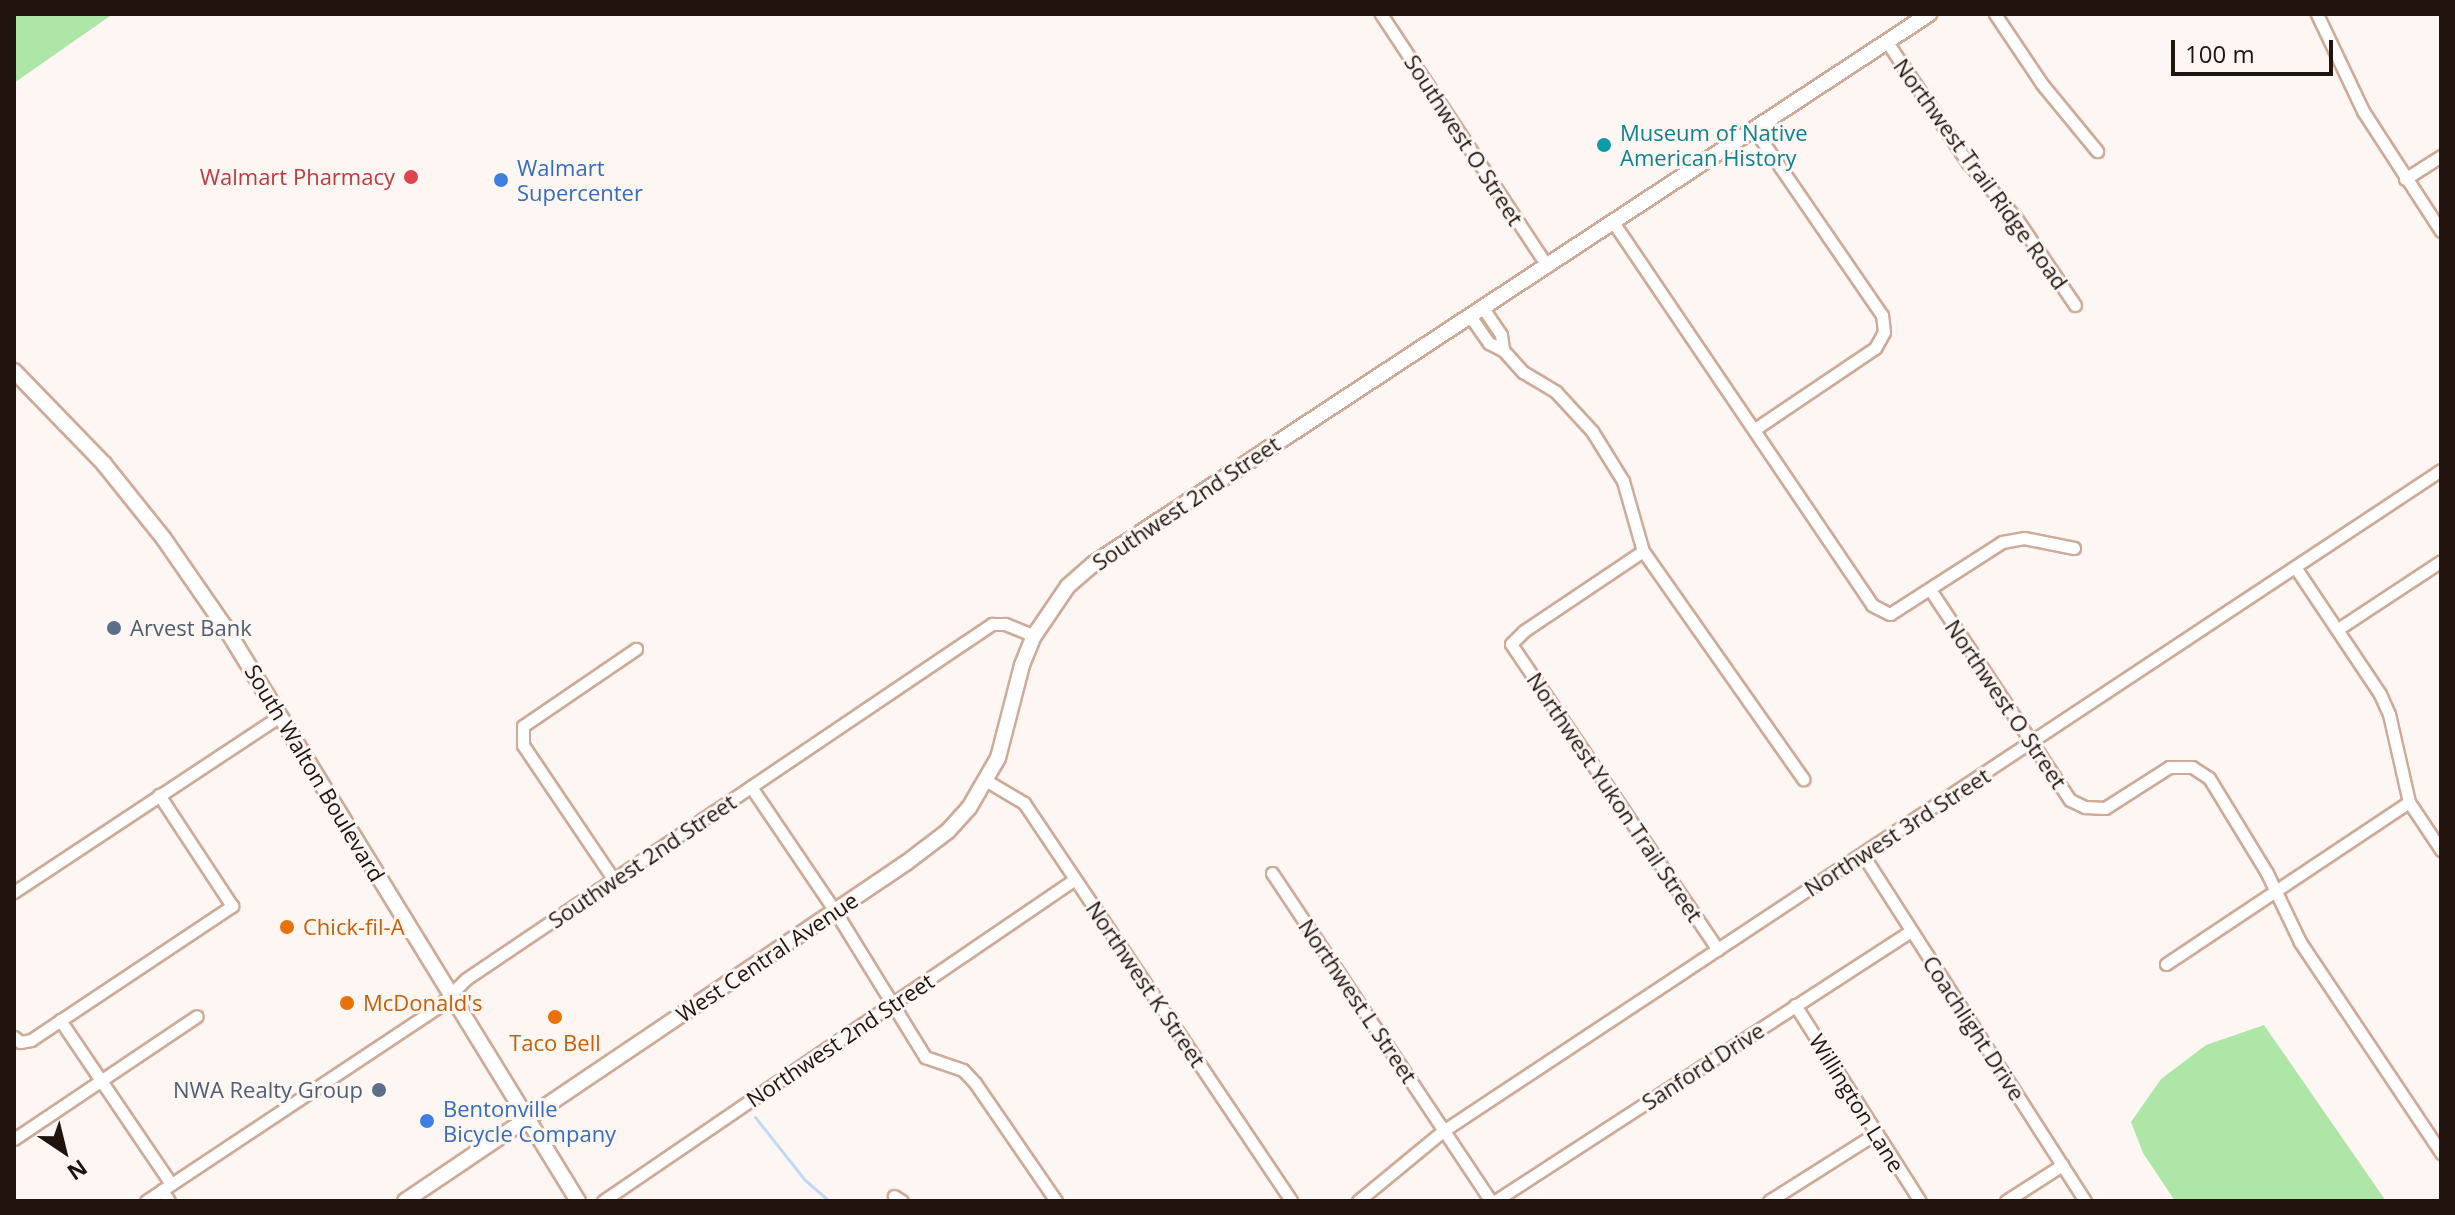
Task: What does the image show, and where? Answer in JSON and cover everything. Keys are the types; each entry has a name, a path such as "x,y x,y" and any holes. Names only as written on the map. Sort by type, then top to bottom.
{"main road":[{"name":"Southwest 2nd Street","path":"1034,636 1068,586 1093,564 1929,14"},
{"name":"South Walton Boulevard","path":"14,371 91,449 164,539 280,716 578,1201"},
{"name":"West Central Avenue","path":"405,1201 835,911 948,831 987,781 1008,729 1022,665 1034,636"}],"street":[{"name":"Southwest O Street","path":"1381,14 1547,266"},
{"path":"1995,14 2042,84 2097,151"},
{"path":"2317,14 2363,111 2441,231"},
{"name":"Northwest Trail Ridge Road","path":"1887,42 1968,163 2016,218 2075,305"},
{"path":"1754,129 1882,315 1884,332 1875,348 1755,429"},
{"path":"2405,179 2441,156"},
{"path":"1613,222 1872,605 1890,614 1931,591 2002,542 2024,538 2074,548"},
{"path":"1477,312 1489,343 1503,350 1523,372 1564,399 1592,431 1623,481 1643,551 1803,779"},
{"name":"Northwest 3rd Street","path":"1358,1201 1443,1131 2441,470"},
{"name":"Northwest Yukon Trail Street","path":"1643,551 1524,631 1511,644 1718,950"},
{"path":"2338,629 2441,561"},
{"path":"2295,567 2384,704 2409,802 2441,850"},
{"name":"Northwest O Street","path":"1931,591 2034,741 2070,800 2085,807 2105,808 2169,767 2192,767 2209,778 2252,845 2300,942 2441,1153"},
{"name":"Southwest 2nd Street","path":"146,1201 439,1006 466,979 992,624 1005,624 1034,636"},
{"path":"614,880 523,745 523,726 636,649"},
{"path":"14,892 280,716"},
{"name":"Northwest K Street","path":"987,781 1024,803 1291,1201"},
{"path":"751,787 835,911 925,1057 963,1070 975,1083 1056,1201"},
{"path":"14,1037 20,1042 31,1040 232,906 159,795"},
{"path":"2166,964 2409,802"},
{"name":"Coachlight Drive","path":"1863,855 2085,1201"},
{"name":"Northwest L Street","path":"1272,873 1493,1201"},
{"name":"Northwest 2nd Street","path":"603,1201 1075,879"},
{"name":"Sanford Drive","path":"1493,1201 1911,931"},
{"name":"Willington Lane","path":"1795,1005 1920,1201"},
{"path":"14,1139 197,1016"},
{"path":"60,1020 167,1187 169,1201"},
{"path":"1769,1201 1875,1134"},
{"path":"2006,1201 2062,1165"}],"green space":[{"path":"14,14 113,14 14,83"},
{"path":"2264,1025 2386,1201 2175,1201 2143,1153 2131,1122 2161,1079 2206,1045"}],"waterway":[{"path":"755,1117 805,1180 829,1201"}],"place":[{"name":"Museum of Native American History","path":"1604,145"},
{"name":"Walmart Pharmacy","path":"411,177"},
{"name":"Walmart Supercenter","path":"501,180"},
{"name":"Arvest Bank","path":"114,628"},
{"name":"Chick-fil-A","path":"287,927"},
{"name":"McDonald's","path":"347,1003"},
{"name":"Taco Bell","path":"555,1017"},
{"name":"NWA Realty Group","path":"379,1090"},
{"name":"Bentonville Bicycle Company","path":"427,1121"}]}
